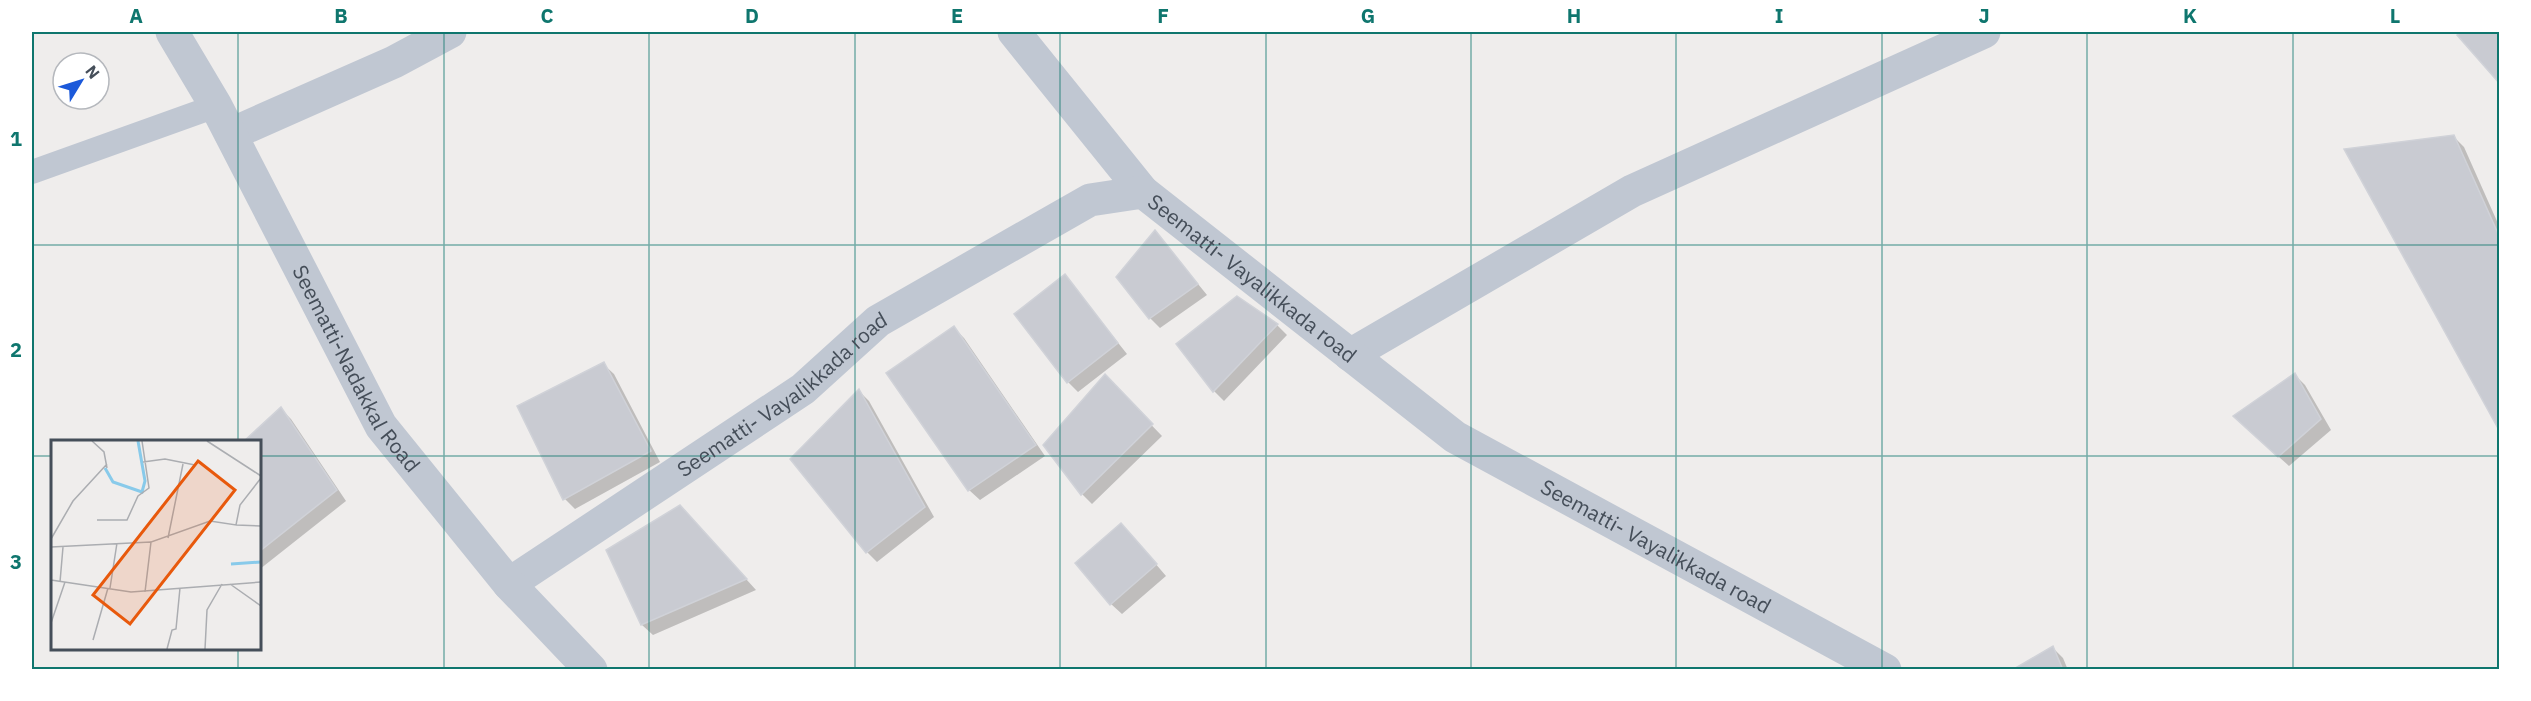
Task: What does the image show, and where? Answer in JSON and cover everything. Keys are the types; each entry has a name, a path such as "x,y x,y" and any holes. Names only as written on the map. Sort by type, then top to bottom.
{"street":[{"name":"Seematti-Nadakkal Road","path":"172,32 231,134 381,426 509,584 591,669"},
{"path":"231,134 394,62 450,32"},
{"path":"1014,32 1143,192"},
{"path":"1350,355 1632,191 1984,32"},
{"name":"Seematti- Vayalikkada road","path":"509,584 803,389 878,321 1090,200 1143,192 1455,437 1885,669"}],"lane":[{"path":"32,172 216,106"}],"building":[{"path":"2461,32 2500,32 2500,84 2457,35"},
{"path":"2454,135 2500,238 2500,432 2344,149"},
{"path":"1155,230 1198,284 1149,319 1116,277"},
{"path":"1065,274 1118,343 1067,383 1014,314"},
{"path":"1237,296 1278,324 1213,392 1176,344"},
{"path":"954,326 1036,445 968,491 886,373"},
{"path":"604,362 651,451 563,500 517,406"},
{"path":"2295,373 2321,419 2278,457 2233,416"},
{"path":"1105,374 1153,424 1081,495 1043,445"},
{"path":"859,389 925,507 866,553 790,459"},
{"path":"281,407 337,490 261,550 261,440 245,440"},
{"path":"680,505 747,579 641,625 606,550"},
{"path":"1121,523 1157,564 1110,605 1075,563"},
{"path":"2053,646 2063,670 2012,670"}]}
